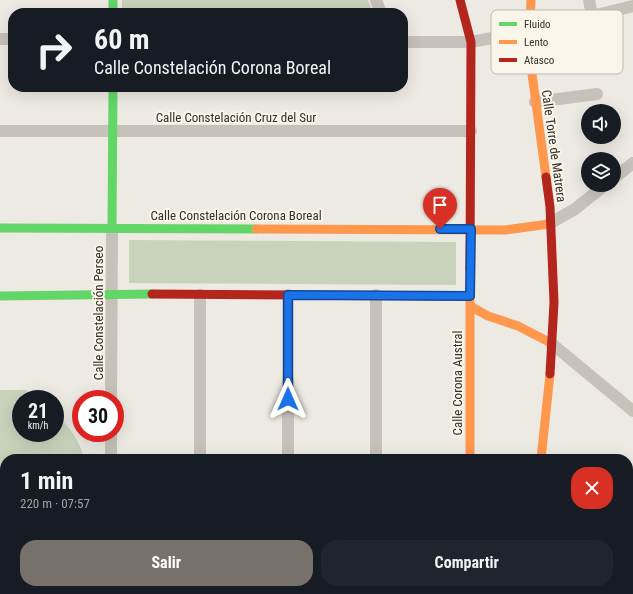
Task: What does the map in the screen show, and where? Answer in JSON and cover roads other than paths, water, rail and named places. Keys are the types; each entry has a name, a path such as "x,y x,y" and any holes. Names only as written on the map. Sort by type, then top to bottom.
{"street":[{"name":"Calle Corona Austral","path":"460,0 471,42 470,454"},
{"name":"Calle Torre de Matrera","path":"530,10 531,0"},
{"path":"589,0 591,10"},
{"path":"617,10 633,6"},
{"path":"408,42 471,42 491,38"},
{"name":"Calle Torre de Matrera","path":"532,74 550,207 549,224 552,248 554,302 551,343"},
{"path":"112,228 113,92"},
{"path":"535,102 597,94"},
{"name":"Calle Constelación Cruz del Sur","path":"0,131 471,131"},
{"path":"621,172 633,163"},
{"path":"549,224 575,208 597,192"},
{"name":"Calle Constelación Corona Boreal","path":"0,228 505,230 549,224"},
{"name":"Calle Constelación Perseo","path":"111,390 112,228"},
{"path":"0,296 112,294 470,296"},
{"path":"200,295 200,454"},
{"path":"288,295 288,454"},
{"path":"376,295 376,454"},
{"path":"470,306 488,316 518,326 551,343 633,411"},
{"path":"542,454 550,380 551,343"},
{"path":"111,442 111,454"}]}
